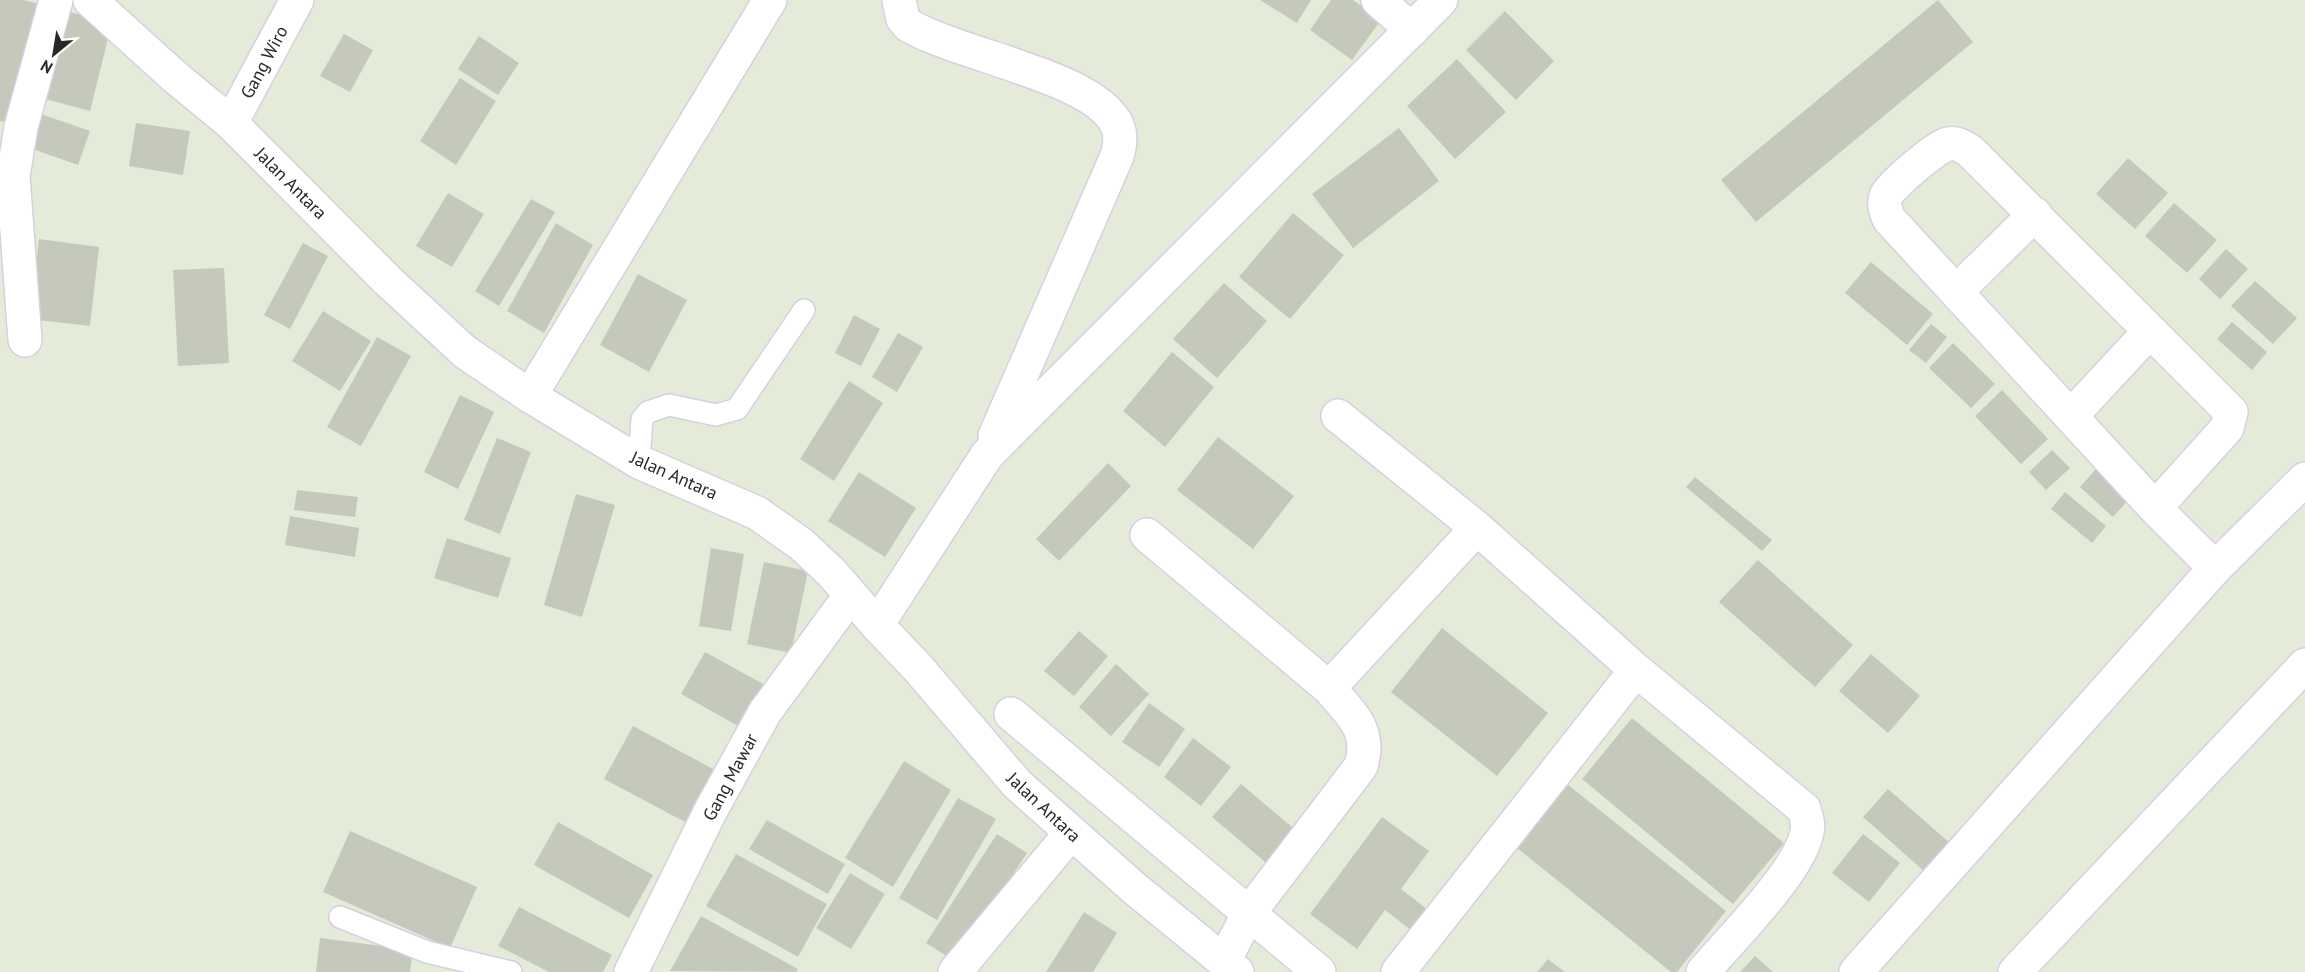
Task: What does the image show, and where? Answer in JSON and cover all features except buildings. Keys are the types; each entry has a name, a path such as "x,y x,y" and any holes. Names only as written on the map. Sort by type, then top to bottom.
{"street":[{"path":"25,340 13,176 21,127 56,0"},
{"name":"Jalan Antara","path":"90,0 175,77 231,123 387,280 465,352 530,396 639,462 757,513 801,544 832,573 850,596 918,668 1017,784 1071,833 1230,966"},
{"name":"Gang Wiro","path":"231,123 297,0"},
{"path":"530,396 770,0"},
{"path":"877,625 987,455 1117,156 1119,129 1112,117 1099,104 1073,88 908,26 903,19 899,0"},
{"path":"1378,0 1412,30"},
{"path":"987,455 1441,0"},
{"path":"2154,508 2228,428 2231,412 1970,151 1959,144 1950,144 1934,152 1886,194 1885,206 1889,219 2154,508 2215,567"},
{"path":"1956,292 2035,214"},
{"path":"2071,417 2150,331"},
{"path":"1338,416 1477,528 1636,670 1804,809 1808,821 1803,845 1795,860 1770,894 1702,972"},
{"path":"1856,972 2215,567 2305,479"},
{"path":"1329,688 1477,528"},
{"path":"1147,535 1329,688 1357,721 1364,736 1365,748 1361,766 1249,913 1230,966"},
{"name":"Gang Mawar","path":"631,972 711,810 765,712 850,596"},
{"path":"2015,972 2305,665"},
{"path":"1398,972 1636,670"},
{"path":"1011,714 1319,972"},
{"path":"955,972 1071,833"}],"lane":[{"path":"639,462 642,419 648,412 669,405 716,415 737,409 804,310"},
{"path":"340,917 427,952 511,972"}]}
